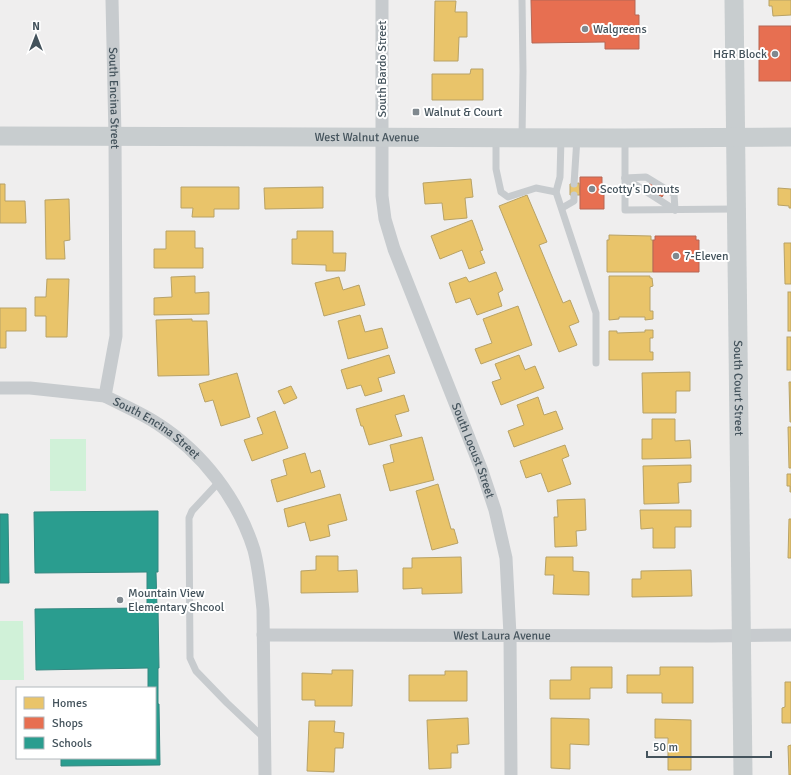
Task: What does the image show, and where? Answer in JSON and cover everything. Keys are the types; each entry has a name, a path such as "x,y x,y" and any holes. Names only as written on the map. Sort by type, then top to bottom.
{"main road":[{"name":"South Court Street","path":"734,0 744,775"},
{"name":"West Walnut Avenue","path":"0,136 382,138 791,137"}],"street":[{"name":"South Encina Street","path":"112,0 115,136 116,336 105,396 158,424 185,444 202,461 219,482 229,496 243,522 254,550 263,610 264,775"},
{"name":"South Bardo Street","path":"382,0 382,138"},
{"name":"South Locust Street","path":"382,138 382,196 385,219 394,249 482,471 495,510 506,558 510,635 511,775"},
{"path":"0,388 30,388 105,396"},
{"name":"West Laura Avenue","path":"263,635 791,635"}],"lane":[{"path":"522,0 522,138"},
{"path":"496,138 496,169 501,192 508,197 536,188 556,192"},
{"path":"569,138 574,184"},
{"path":"569,138 556,192 596,314 596,363"},
{"path":"625,138 625,210 737,209"},
{"path":"625,178 646,178 674,194 675,210"},
{"path":"625,178 675,210"},
{"path":"562,208 574,201 574,195"},
{"path":"219,482 192,511 189,518 190,658 196,671 264,738"}],"green space":[{"path":"50,439 86,439 86,491 50,491"},
{"path":"0,621 23,621 24,680 0,680"}],"building: Homes":[{"path":"769,0 791,0 791,15 773,16 772,6 769,6"},
{"path":"435,1 456,1 455,12 467,12 467,37 459,37 458,61 434,61"},
{"path":"471,69 483,69 483,100 432,100 432,74 470,74"},
{"path":"471,179 473,197 465,198 467,218 444,220 442,203 425,204 423,183"},
{"path":"579,183 580,195 570,195 570,184"},
{"path":"0,184 5,184 5,201 25,201 26,223 0,223"},
{"path":"181,187 239,187 239,209 214,209 214,217 192,217 193,208 181,208"},
{"path":"323,187 323,208 265,209 264,188"},
{"path":"778,188 791,189 791,208 789,208 789,206 778,205"},
{"path":"527,195 547,242 539,245 563,303 570,300 579,322 569,326 577,345 559,352 499,206"},
{"path":"69,199 70,240 64,241 65,259 46,259 45,200"},
{"path":"472,220 483,250 480,251 485,263 469,269 462,250 440,259 431,236"},
{"path":"166,231 195,231 195,248 203,248 203,268 154,268 154,249 166,249"},
{"path":"297,231 333,231 333,253 346,253 345,271 326,271 326,265 292,264 292,239 297,239"},
{"path":"609,235 651,236 651,240 653,240 653,272 607,272 607,240 609,240"},
{"path":"784,243 791,243 791,284 785,284"},
{"path":"496,272 503,290 498,293 502,306 477,315 470,298 456,303 449,283 466,277 469,282"},
{"path":"195,276 195,293 209,292 209,314 154,315 154,298 172,297 171,277"},
{"path":"609,276 650,276 650,278 652,278 653,286 650,287 650,311 653,311 653,319 645,320 645,317 619,317 619,319 609,320"},
{"path":"339,277 343,290 359,285 365,305 324,316 315,283"},
{"path":"47,279 69,279 67,337 46,337 46,316 35,316 35,297 46,297"},
{"path":"788,292 791,292 791,331 788,331"},
{"path":"518,306 532,345 481,364 475,349 492,343 483,319"},
{"path":"0,308 26,308 26,331 6,331 6,348 0,348"},
{"path":"360,315 365,332 382,328 388,348 348,359 338,321"},
{"path":"192,319 192,321 207,321 209,375 158,376 156,320"},
{"path":"645,330 653,330 653,338 650,338 650,352 653,352 653,360 609,360 609,331 617,331 617,333 645,332"},
{"path":"787,337 791,337 791,370 787,370"},
{"path":"389,355 395,373 378,378 382,391 365,396 361,385 347,389 341,370"},
{"path":"519,355 525,370 535,366 544,388 501,405 492,382 501,379 495,364"},
{"path":"690,372 690,391 676,391 676,413 643,413 642,373"},
{"path":"237,373 250,417 221,426 213,400 205,402 199,384"},
{"path":"789,382 791,382 791,422 790,422"},
{"path":"291,386 297,398 284,404 278,391"},
{"path":"404,395 409,411 395,415 402,436 369,445 356,409"},
{"path":"538,397 544,415 556,411 563,429 514,447 508,431 524,425 517,405"},
{"path":"275,411 288,448 252,461 244,440 263,434 257,418"},
{"path":"652,419 675,419 675,441 690,440 691,458 642,459 642,439 652,439"},
{"path":"788,427 791,427 791,468 789,468"},
{"path":"422,437 434,480 390,491 383,465 394,462 390,445"},
{"path":"565,445 569,456 562,459 571,484 548,492 541,473 526,478 520,461"},
{"path":"305,453 311,473 320,470 325,487 277,502 271,480 287,475 283,460"},
{"path":"691,465 691,482 678,483 679,503 644,504 643,466"},
{"path":"787,474 791,474 791,492 790,486 787,486"},
{"path":"438,484 451,529 454,529 458,543 432,550 416,491"},
{"path":"340,494 347,520 328,525 330,536 310,541 305,522 288,527 284,509"},
{"path":"585,499 586,530 576,531 577,546 555,547 554,517 558,517 557,500"},
{"path":"640,510 691,510 691,527 675,527 675,548 653,548 653,528 641,529"},
{"path":"789,519 791,519 791,558 788,558"},
{"path":"316,556 338,556 338,571 357,570 358,592 301,593 301,571 316,570"},
{"path":"461,557 462,593 422,594 422,588 403,589 403,568 412,568 412,558"},
{"path":"546,557 573,557 573,571 589,572 589,595 553,594 554,575 545,575"},
{"path":"691,570 692,596 632,597 632,579 641,579 641,571"},
{"path":"571,667 612,667 612,688 590,688 590,699 550,699 550,680 571,680"},
{"path":"660,667 693,667 693,703 662,703 662,693 627,693 627,675 660,675"},
{"path":"332,670 353,670 352,706 315,706 315,700 302,700 302,673 332,674"},
{"path":"445,671 467,671 467,701 409,701 409,675 445,675"},
{"path":"785,682 791,682 791,723 782,723 782,708 785,707"},
{"path":"468,718 469,744 457,745 458,753 451,753 451,768 429,769 427,720"},
{"path":"551,718 589,719 589,745 570,744 570,769 551,768"},
{"path":"655,719 691,720 691,770 668,770 668,738 655,738"},
{"path":"309,721 335,721 334,732 344,733 343,748 335,748 334,772 307,771"},
{"path":"791,745 791,775 789,775 788,746"}],"building: Shops":[{"name":"Walgreens","path":"531,0 635,0 635,15 639,15 639,49 605,49 605,42 532,43"},
{"name":"H&R Block","path":"759,26 791,26 791,81 759,81"},
{"name":"Scotty's Donuts","path":"580,177 602,177 602,184 604,184 604,209 580,209"},
{"path":"650,183 665,192 662,197 647,188"},
{"name":"7-Eleven","path":"655,236 696,236 696,240 699,240 699,272 653,272 653,240 655,240"}],"building: Schools":[{"path":"158,511 158,572 156,572 158,608 158,704 160,765 61,766 61,759 156,759 156,687 148,687 148,668 36,670 35,609 147,608 147,572 35,573 34,512"},
{"path":"0,514 8,514 9,583 0,583"}],"place":[{"name":"Walgreens","path":"585,29"},
{"name":"H&R Block","path":"775,54"},
{"name":"Walnut & Court","path":"416,112"},
{"name":"Scotty's Donuts","path":"592,189"},
{"name":"7-Eleven","path":"676,256"},
{"name":"Mountain View Elementary Shcool","path":"120,600"}]}
